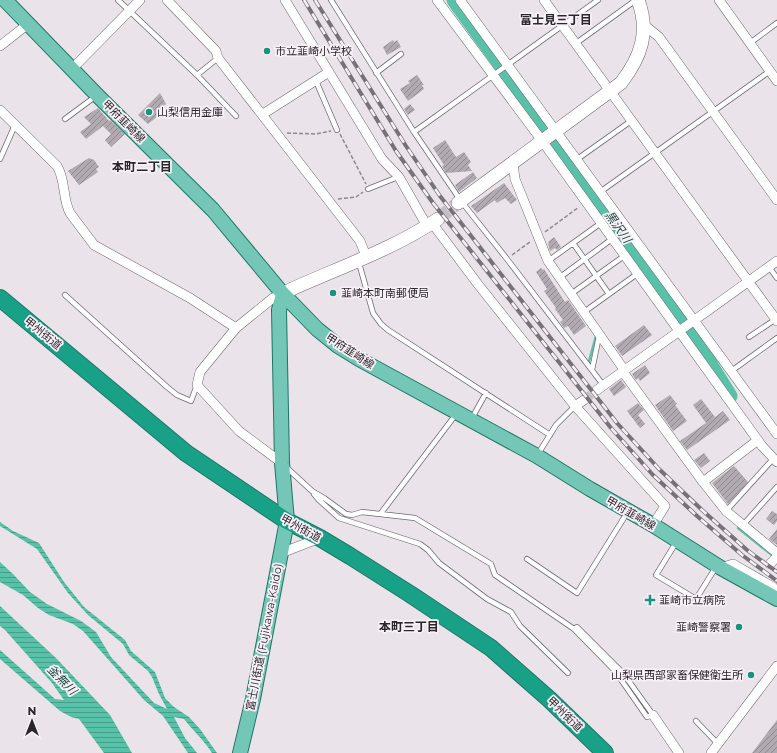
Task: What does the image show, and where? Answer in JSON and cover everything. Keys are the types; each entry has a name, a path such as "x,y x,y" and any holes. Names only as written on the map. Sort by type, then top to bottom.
{"highway":[{"name":"甲州街道","path":"0,298 186,453 287,522 320,538 410,594 491,648 522,674 606,753"}],"main road":[{"name":"甲府韮崎線","path":"5,0 97,95 213,210 283,294 317,329 338,346 359,359 537,456 590,489 653,525 719,567 777,599"},
{"name":"富士川街道 (Fujikawa-Kaido)","path":"240,753 253,699 287,522 282,463 279,310 283,294"}],"street":[{"path":"72,69 140,0"},
{"path":"167,0 216,51 218,58 360,241 362,258"},
{"path":"285,0 382,159 399,177 477,283 575,406 665,506 653,525"},
{"path":"438,0 678,332 775,461"},
{"path":"460,0 730,372 775,428"},
{"path":"544,0 776,319"},
{"path":"460,202 610,92 621,82 632,68 638,56 643,36 641,7 637,0"},
{"path":"718,0 777,81"},
{"path":"0,46 28,24"},
{"path":"643,24 659,37 777,200"},
{"path":"262,114 329,72"},
{"path":"0,110 57,166 61,172 67,207 94,245 190,298 236,328"},
{"path":"513,163 515,179 538,237 548,261 559,278 703,482 726,511 777,553"},
{"path":"586,203 600,192"},
{"path":"282,463 239,431 197,385 200,372 236,328 273,298 378,252 433,222"},
{"path":"600,388 777,261"},
{"path":"575,406 584,400"},
{"path":"703,482 758,440"},
{"path":"281,553 320,538"},
{"path":"719,567 733,564 760,576 773,587 777,599"},
{"path":"711,753 777,666"},
{"path":"653,715 678,753"}],"lane":[{"path":"118,0 236,116"},
{"path":"338,0 332,2 460,202 507,259 592,370 600,388"},
{"path":"414,132 598,0"},
{"path":"575,44 637,0"},
{"path":"750,43 777,23"},
{"path":"376,72 401,54"},
{"path":"197,76 218,58"},
{"path":"600,192 770,71"},
{"path":"316,81 337,130"},
{"path":"65,119 97,95"},
{"path":"576,160 631,120"},
{"path":"0,160 15,125"},
{"path":"368,188 399,177"},
{"path":"548,261 600,223"},
{"path":"559,278 612,239"},
{"path":"573,243 609,294"},
{"path":"571,294 624,256"},
{"path":"362,258 371,308 381,324 550,435"},
{"path":"769,266 777,278"},
{"path":"584,312 637,274"},
{"path":"65,295 177,395 191,401 197,385"},
{"path":"749,336 776,319"},
{"path":"592,370 599,335"},
{"path":"730,372 777,338"},
{"path":"471,419 486,393"},
{"path":"537,456 556,425 575,406"},
{"path":"381,513 458,412"},
{"path":"726,511 775,461"},
{"path":"282,463 339,518 420,544 428,550 439,563 486,599 511,612 520,626 568,672"},
{"path":"743,525 777,487"},
{"path":"312,491 346,514 352,515 362,512 381,513 415,518 491,564 495,575 574,629 615,671 647,717 653,715"},
{"path":"527,560 577,592 628,511"},
{"path":"677,540 656,575 696,599 719,567"},
{"path":"696,721 718,744"}],"path":[{"path":"277,133 316,134 337,130 368,188 356,197 338,199 332,205"},
{"path":"507,259 586,203"}],"water":[{"path":"0,522 13,531 39,543 64,582 84,607 125,640 131,651 155,672 165,698 174,707 189,717 200,729 217,753 212,753 184,719 174,717 185,738 197,753 188,753 163,716 144,700 83,631 73,624 49,615 23,595 0,582 0,562 30,592 47,604 81,621 96,632 111,657 154,703 167,709 148,671 129,655 123,644 88,615 68,593 37,549 0,526"},
{"name":"釜無川","path":"0,606 56,658 110,715 132,753 104,753 79,719 71,717 60,711 0,659 0,650 55,699 64,700 52,683 0,626"}],"building":[{"path":"393,40 394,42 397,40 401,47 387,55 383,47"},
{"path":"417,75 424,85 422,85 424,89 408,101 400,89 410,83 408,81"},
{"path":"160,93 166,104 158,110 161,114 148,124 138,115"},
{"path":"410,104 415,110 408,115 404,109"},
{"path":"98,108 109,121 110,120 125,134 111,147 105,140 111,134 103,126 86,139 80,132 91,124 84,117"},
{"path":"445,140 456,157 464,152 471,162 468,165 472,171 446,173 442,166 444,165 433,148"},
{"path":"89,158 94,160 99,167 96,169 98,172 79,185 68,171"},
{"path":"473,172 477,178 459,192 455,185"},
{"path":"504,183 517,200 511,204 505,198 497,203 495,200 477,213 471,206"},
{"path":"554,237 561,247 557,250 555,248 550,251 548,242"},
{"path":"541,268 543,270 544,269 565,302 568,300 586,326 574,335 568,326 564,328 560,322 563,320 544,291 547,289 536,272"},
{"path":"644,325 652,335 622,356 615,346"},
{"path":"645,365 650,373 640,381 638,378 636,380 632,374"},
{"path":"621,380 626,387 614,396 609,389"},
{"path":"670,395 677,404 675,405 687,421 673,431 655,405"},
{"path":"701,399 715,417 723,411 730,420 687,450 680,441 706,423 693,405"},
{"path":"638,403 644,410 638,415 645,424 640,428 627,411"},
{"path":"704,453 710,461 701,468 694,460"},
{"path":"734,466 748,482 728,504 712,483"},
{"path":"772,511 777,514 777,521 774,525 766,519"},
{"path":"777,529 777,545 769,539"},
{"path":"777,720 777,753 752,753"}],"waterway":[{"name":"黒沢川","path":"454,0 653,275 699,342 730,396"},
{"path":"588,365 596,336"},
{"path":"738,528 773,556"}],"tunnel":[{"path":"438,219 458,203"},
{"path":"584,400 597,390"}],"railway":[{"path":"304,0 396,151 433,203 611,428 653,475 697,516 742,555 777,581"},
{"path":"315,0 406,146 440,196 617,423 659,469 702,510 747,550 777,572"}],"place":[{"name":"市立韮崎小学校","path":"267,51"},
{"name":"山梨信用金庫","path":"149,112"},
{"name":"韮崎本町南郵便局","path":"333,293"},
{"name":"韮崎市立病院","path":"650,600"},
{"name":"韮崎警察署","path":"739,627"},
{"name":"山梨県西部家畜保健衛生所","path":"751,675"}],"district":[{"name":"富士見三丁目","path":"556,20"},
{"name":"本町二丁目","path":"142,167"},
{"name":"本町三丁目","path":"409,627"}]}
